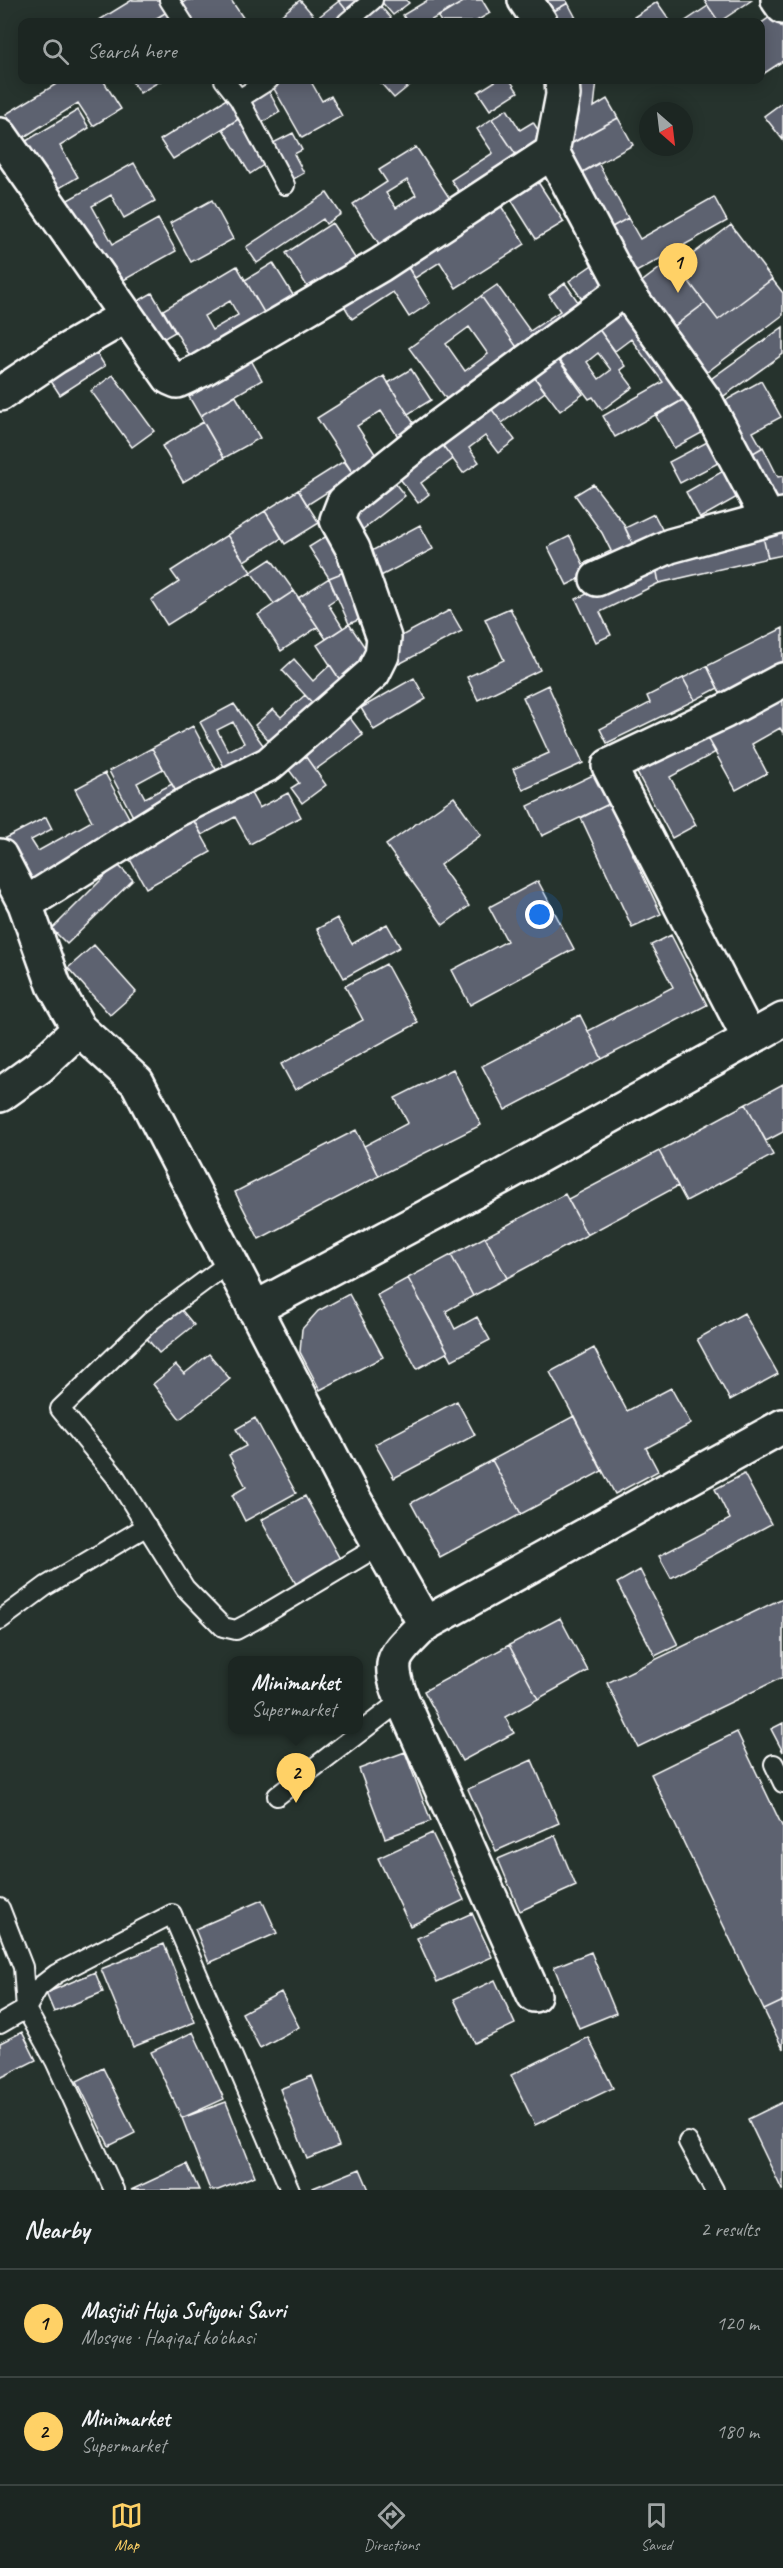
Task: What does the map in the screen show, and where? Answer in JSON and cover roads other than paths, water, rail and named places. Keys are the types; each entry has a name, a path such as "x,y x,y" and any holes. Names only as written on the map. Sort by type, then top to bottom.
{"street":[{"path":"525,0 537,18"},
{"path":"778,0 783,8"},
{"path":"562,84 563,95 552,152 625,289 706,402 775,516 670,546 597,579"},
{"path":"0,135 170,378 177,381 201,370 380,265 552,152"},
{"path":"25,904 174,811 269,764 373,673 382,655 384,638 353,549 337,520 344,502 425,437 625,289"},
{"path":"0,394 55,357 126,316"},
{"path":"749,1038 609,766 725,711 783,680"},
{"path":"0,856 25,904 54,985 79,1029 137,1082 379,1546 425,1624"},
{"path":"255,1309 501,1177 783,1020"},
{"path":"0,1095 39,1067 79,1029"},
{"path":"534,1995 402,1700 394,1679 392,1663 401,1649 425,1624 783,1426"}],"lane":[{"path":"169,0 180,18"},
{"path":"352,18 373,0"},
{"path":"227,84 238,99 285,185"},
{"path":"238,99 262,84"},
{"path":"230,1262 152,1320 60,1409 115,1476 185,1588 223,1628 236,1630 379,1546"},
{"path":"0,1620 46,1586 147,1526"},
{"path":"363,1730 402,1700"},
{"path":"277,1796 358,1734"},
{"path":"774,1764 783,1783"},
{"path":"0,1908 22,1967 26,2009 56,2061 114,2190"},
{"path":"0,2024 26,2009 38,1988 56,1974 172,1914 290,2190"},
{"path":"688,2142 714,2190"}],"place":[{"name":"Masjidi Huja Sufiyoni Savri","path":"678,293"},
{"name":"Minimarket","path":"296,1803"}]}
